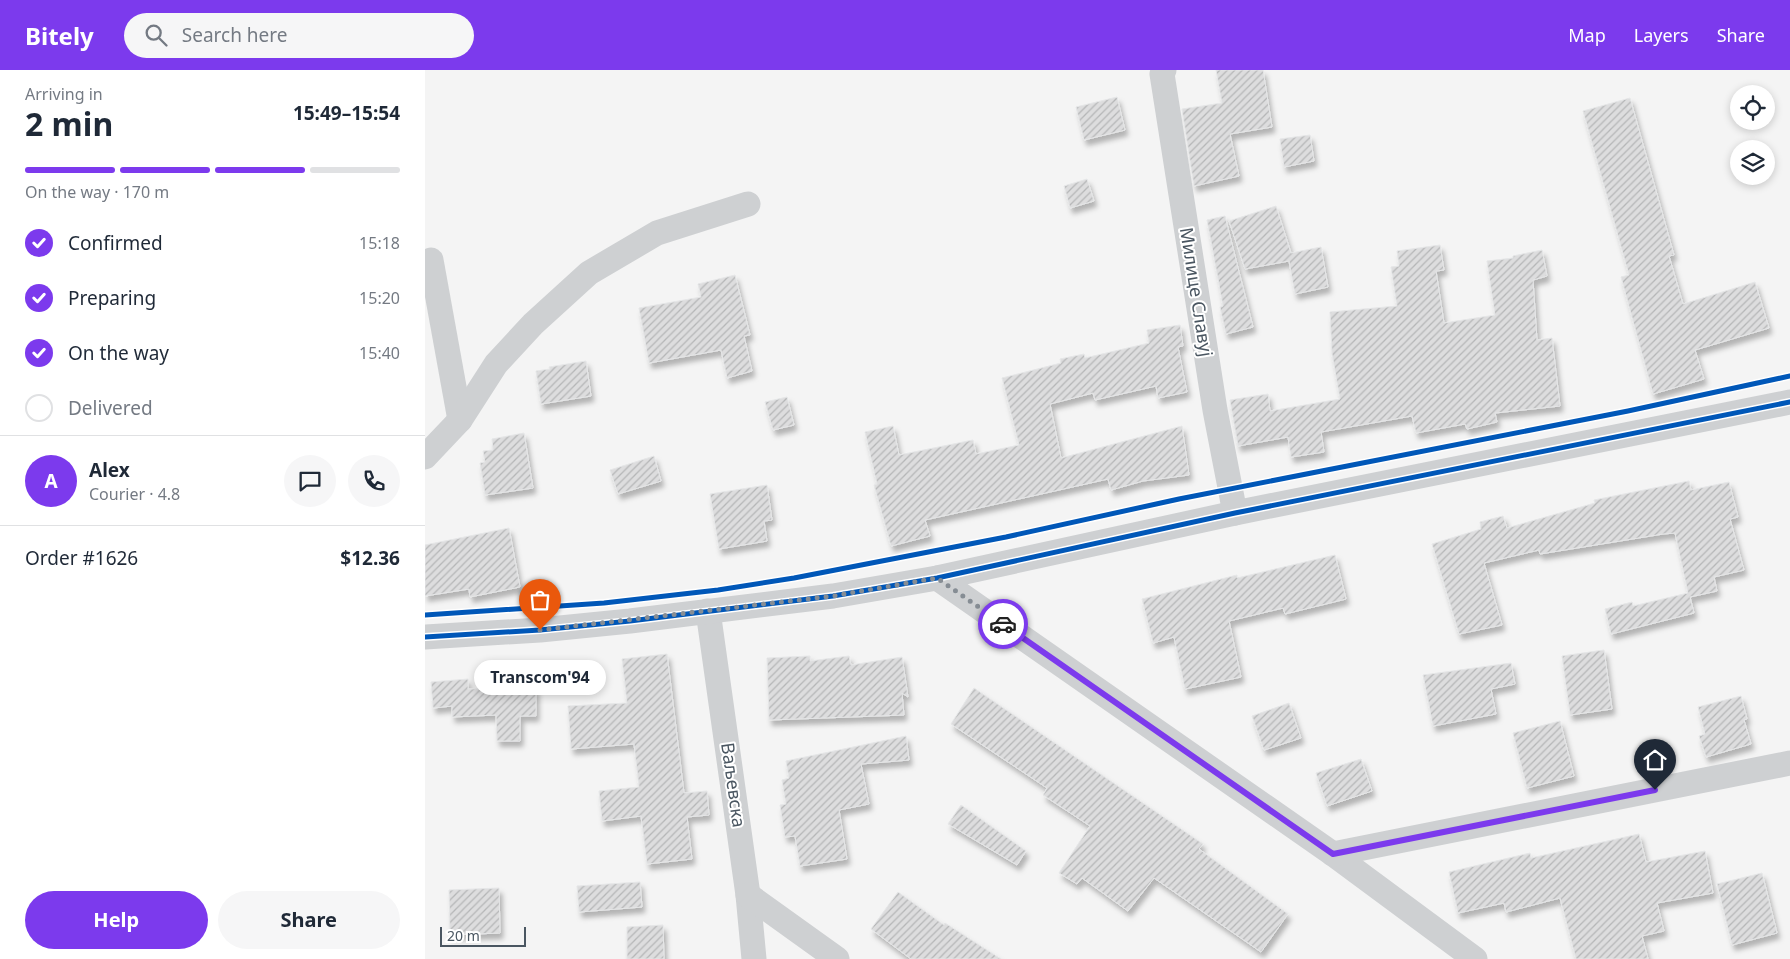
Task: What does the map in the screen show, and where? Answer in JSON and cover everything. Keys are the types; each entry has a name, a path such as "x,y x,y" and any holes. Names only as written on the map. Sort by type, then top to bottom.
{"street":[{"name":"Милице Славуј","path":"1164,70 1162,74 1215,410 1235,513"},
{"path":"425,458 460,420 496,364 533,324 589,273 657,233 748,204"},
{"path":"431,260 460,420"},
{"path":"425,638 540,630 833,596 937,578 1235,513 1790,402"},
{"path":"937,578 1333,854 1475,959"},
{"name":"Ваљевска","path":"708,611 748,895 754,959"},
{"path":"1333,854 1790,763"},
{"path":"748,895 837,959"}],"building":[{"path":"1216,70 1263,70 1272,127 1230,134 1239,176 1194,186 1182,109 1222,103"},
{"path":"1117,97 1125,130 1084,140 1076,107"},
{"path":"1630,98 1674,255 1669,256 1683,304 1755,282 1769,328 1695,350 1704,379 1653,394 1621,277 1629,275 1583,111"},
{"path":"1310,135 1314,161 1284,167 1280,139"},
{"path":"1087,179 1094,201 1070,208 1064,186"},
{"path":"1276,206 1291,253 1321,247 1328,287 1295,294 1289,261 1245,269 1229,221"},
{"path":"1225,216 1253,327 1226,334 1220,307 1223,306 1207,220"},
{"path":"1440,245 1444,270 1436,271 1444,323 1495,315 1487,261 1513,258 1513,256 1542,250 1547,276 1533,280 1537,340 1552,338 1560,406 1495,413 1497,422 1467,429 1465,424 1416,433 1412,416 1321,432 1324,452 1291,457 1288,437 1238,446 1230,400 1268,394 1270,411 1340,399 1332,354 1330,312 1397,306 1391,267 1399,266 1397,251"},
{"path":"735,275 750,335 744,336 752,371 727,378 721,350 649,363 639,308 701,297 698,284"},
{"path":"1180,325 1183,346 1178,347 1187,392 1158,398 1156,386 1095,400 1093,393 1050,404 1061,458 1182,426 1189,475 1143,481 1111,490 1108,479 925,520 930,536 891,546 874,485 877,484 865,432 893,426 899,455 973,440 976,454 1019,445 1002,378 1061,363 1060,359 1084,354 1085,358 1149,343 1147,330"},
{"path":"586,361 591,396 541,404 536,371"},
{"path":"787,397 794,425 773,430 765,402"},
{"path":"524,433 533,488 485,495 480,463 485,462 483,451 493,450 492,439"},
{"path":"654,456 661,481 618,494 610,470"},
{"path":"1689,481 1691,490 1729,482 1738,517 1730,519 1744,570 1714,577 1717,591 1690,597 1694,613 1611,634 1605,609 1632,602 1633,606 1688,593 1675,533 1663,534 1540,554 1539,550 1484,563 1502,625 1459,634 1432,544 1481,529 1480,522 1503,516 1507,528 1595,503 1594,500"},
{"path":"767,485 772,520 764,521 767,541 719,549 710,494"},
{"path":"509,528 520,587 470,597 469,589 425,596 425,545"},
{"path":"1335,555 1346,599 1285,614 1283,608 1229,621 1241,677 1185,689 1174,637 1153,643 1142,599 1237,575 1237,578"},
{"path":"1604,650 1612,709 1570,715 1562,656"},
{"path":"667,654 684,793 707,791 709,815 687,817 692,859 647,864 641,816 602,821 599,791 639,787 634,744 571,749 568,706 627,703 622,659"},
{"path":"810,656 810,661 849,656 851,665 902,657 908,697 902,693 904,715 769,720 767,658"},
{"path":"1511,663 1515,684 1491,689 1496,714 1433,726 1423,675"},
{"path":"468,679 468,689 536,688 536,716 520,716 520,741 497,741 496,715 452,717 452,706 433,708 431,682"},
{"path":"974,688 1203,844 1199,849 1288,914 1261,952 1154,878 1128,911 1082,878 1077,884 1059,873 1090,826 1043,795 1047,788 951,724"},
{"path":"1741,696 1747,719 1744,720 1751,744 1706,757 1699,736 1705,734 1698,707"},
{"path":"1289,703 1301,738 1264,750 1252,716"},
{"path":"1560,721 1574,776 1527,788 1513,733"},
{"path":"906,736 909,760 861,764 869,804 839,810 847,859 800,866 795,836 785,837 780,805 786,804 782,780 789,778 786,761"},
{"path":"1361,759 1372,791 1327,806 1316,773"},
{"path":"961,805 1026,851 1017,865 948,824"},
{"path":"1639,834 1646,862 1705,851 1713,893 1657,903 1664,931 1642,936 1648,959 1576,959 1560,898 1506,912 1504,903 1458,913 1449,872 1530,853 1531,858"},
{"path":"1762,873 1777,933 1732,945 1717,884"},
{"path":"640,882 642,907 579,912 577,886"},
{"path":"499,888 500,933 450,935 449,890"},
{"path":"898,892 944,925 945,923 1001,959 911,959 871,929"},
{"path":"663,925 664,959 627,959 627,927"}],"cycle path":[{"path":"425,615 604,603 718,590 794,578 1006,537 1179,499 1628,411 1790,376"},
{"path":"425,637 540,630 630,621 833,596 937,578 1235,513 1790,402"}],"way so far":[{"path":"540,630 833,596 937,578 1003,624"}],"place":[{"name":"Transcom'94","path":"540,630"}],"route":[{"path":"1003,624 1333,854 1655,790"}]}
